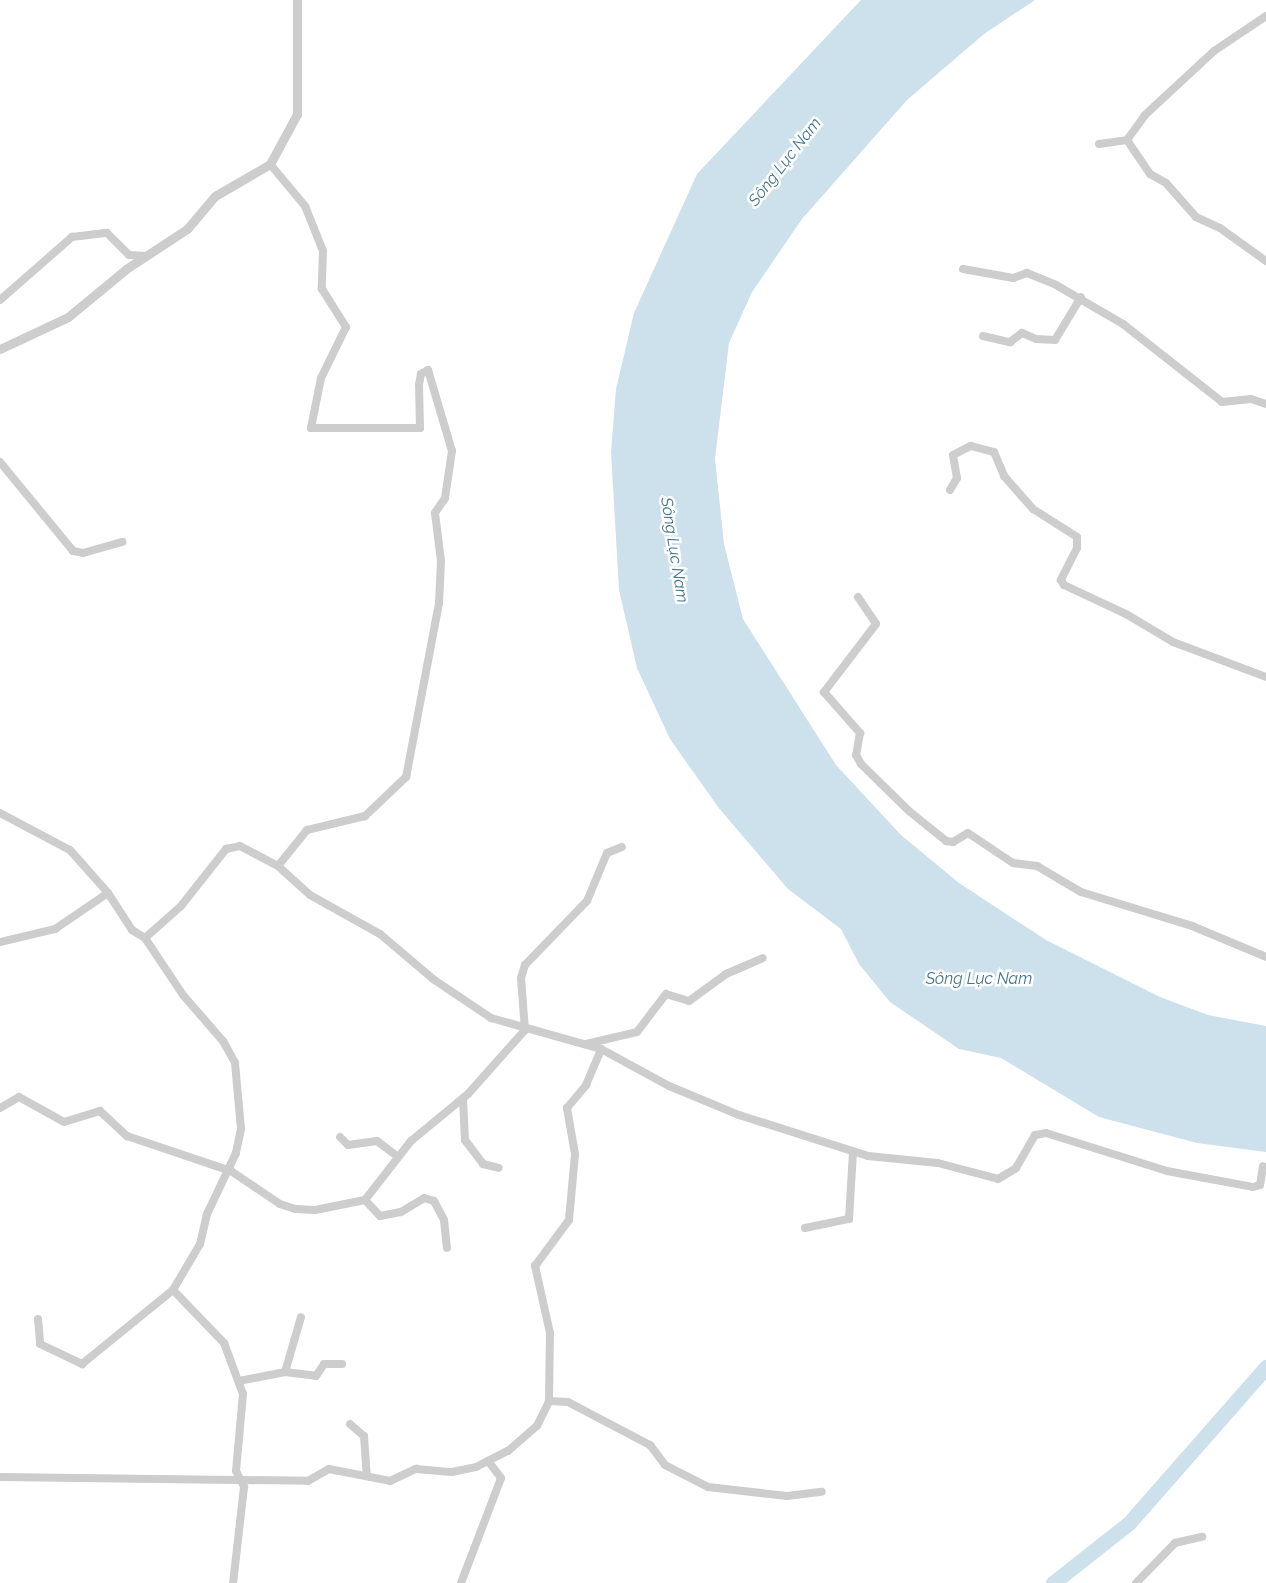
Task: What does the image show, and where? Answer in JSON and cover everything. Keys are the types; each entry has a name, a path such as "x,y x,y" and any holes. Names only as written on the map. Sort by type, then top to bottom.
{"street":[{"path":"0,350 68,317 147,256 187,229 215,196 270,164 297,114 297,0"},
{"path":"1099,144 1127,140 1145,115 1214,51 1266,16"},
{"path":"1127,140 1150,174 1166,183 1196,217 1220,228 1266,262"},
{"path":"270,164 301,198 323,251 322,289 346,327 321,378 311,428 420,428 419,385 421,374 428,370 452,451 445,498 435,513 441,562 439,603 406,777 365,816 307,830 278,866"},
{"path":"0,300 72,237 107,233 129,255 147,256"},
{"path":"964,269 1013,278 1028,273 1081,297 1190,373 1222,402 1251,399 1266,404"},
{"path":"983,336 1010,342 1022,333 1055,340 1081,297"},
{"path":"950,490 957,478 953,455 969,446 994,452 1004,476 1033,509 1077,537 1077,548 1061,580 1064,585 1126,614 1173,642 1266,678"},
{"path":"0,462 73,551 83,553 122,542"},
{"path":"858,597 876,624 824,692 860,733 856,755 861,764 910,811 946,841 953,842 968,833 1013,863 1037,866 1081,892 1192,926 1266,957"},
{"path":"0,813 67,847 108,892 128,925 145,938 183,995 231,1053 241,1129 231,1171 207,1214 200,1244 173,1290 82,1364 40,1344 38,1319"},
{"path":"145,938 181,906 230,846 240,846 278,866 310,895 390,940 469,1004 525,1030 601,1049 669,1086 739,1115 853,1151 938,1163 998,1179 1016,1168 1035,1135 1046,1133 1167,1171 1253,1187 1260,1185 1263,1166"},
{"path":"0,1108 19,1097 64,1122 98,1110 127,1136 231,1171 280,1204 295,1209 315,1210 365,1200 398,1158 432,1121 463,1099 525,1030 522,970 587,901 607,853 622,847"},
{"path":"0,942 55,929 108,892"},
{"path":"586,1044 637,1032 666,994 689,1001 726,974 763,958"},
{"path":"0,1477 229,1480 240,1476 308,1481 330,1469 390,1481 416,1469 452,1472 489,1462 537,1426 549,1400 550,1333 535,1266 568,1220 575,1154 567,1108 586,1085 601,1049"},
{"path":"463,1099 465,1140 483,1164 499,1168"},
{"path":"340,1137 348,1145 376,1141 398,1158"},
{"path":"805,1228 849,1219 853,1151"},
{"path":"365,1200 380,1216 401,1212 424,1198 434,1201 444,1220 446,1248"},
{"path":"173,1290 224,1343 239,1381 244,1409 236,1468 244,1487 233,1583"},
{"path":"285,1372 301,1317"},
{"path":"239,1381 285,1372 316,1376 324,1364 342,1364"},
{"path":"549,1400 568,1402 650,1445 665,1465 708,1486 787,1496 822,1492"},
{"path":"350,1424 364,1436 367,1475"},
{"path":"461,1583 501,1478 489,1462"},
{"path":"1136,1583 1175,1542 1202,1537"}],"water":[{"name":"Sông Lục Nam","path":"861,0 1035,0 984,34 907,100 802,219 752,292 729,343 715,459 724,544 743,619 836,765 901,835 959,883 1046,940 1160,997 1208,1015 1266,1026 1266,1152 1197,1143 1099,1117 1001,1058 959,1049 890,1002 859,964 841,929 788,889 718,807 670,739 637,668 619,590 611,452 616,389 634,313 697,174"}],"waterway":[{"path":"1053,1583 1129,1523 1266,1367"}]}
